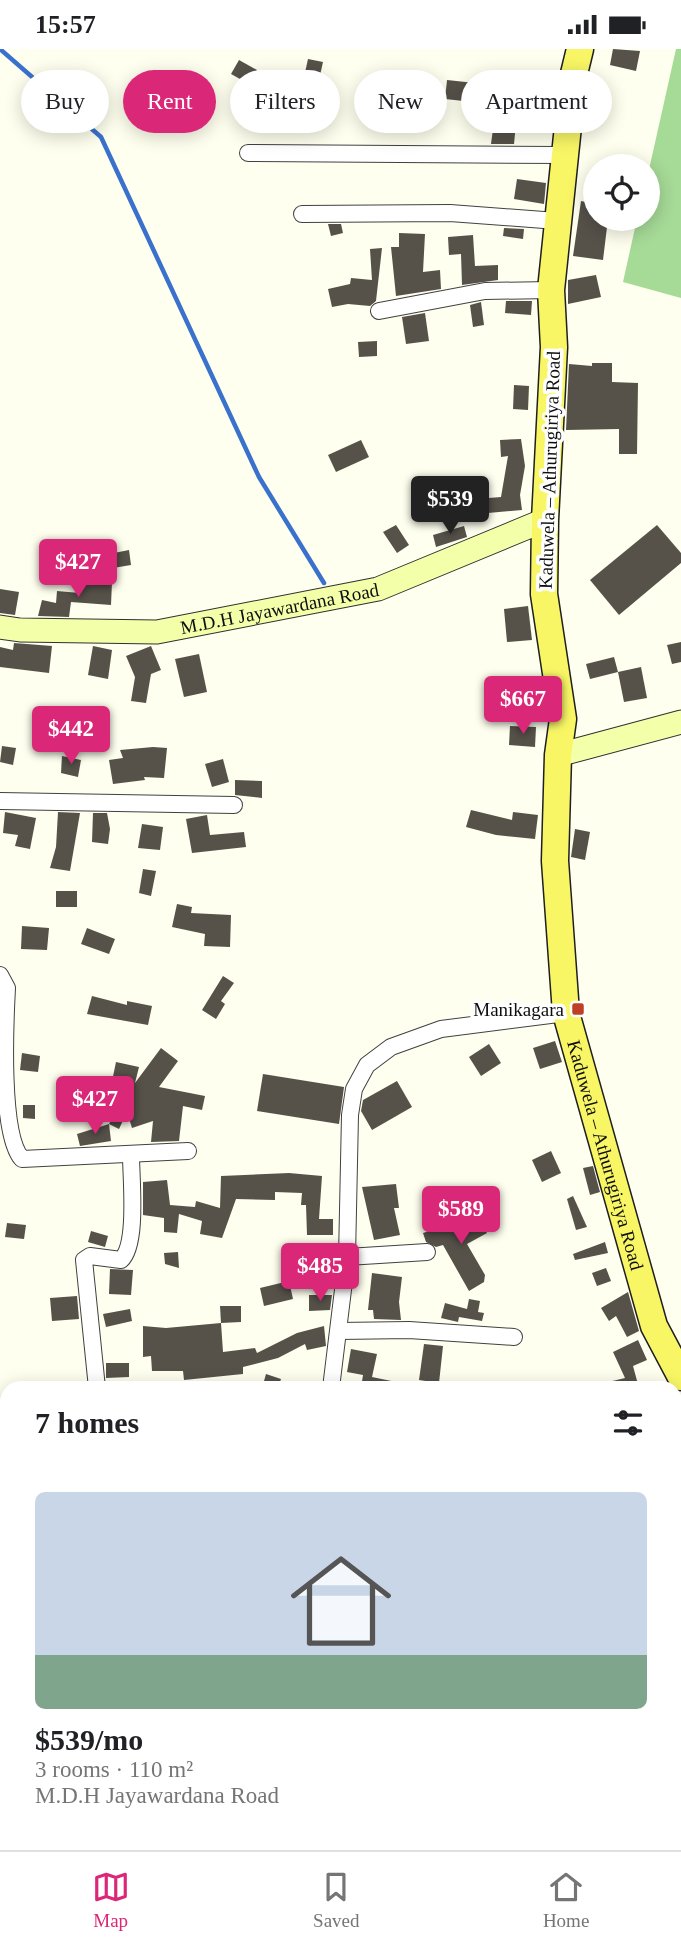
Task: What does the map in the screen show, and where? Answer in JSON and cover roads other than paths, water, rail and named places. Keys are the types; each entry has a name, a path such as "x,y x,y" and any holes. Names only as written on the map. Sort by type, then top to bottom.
{"main road":[{"name":"Kaduwela – Athurugiriya Road","path":"580,49 573,78 551,290 554,347 545,520 544,594 563,719 558,755 555,861 566,1013 654,1326 681,1377"}],"street":[{"path":"248,153 564,155"},
{"path":"302,214 450,213 557,221"},
{"path":"379,311 485,291 551,290"},
{"name":"M.D.H Jayawardana Road","path":"0,627 20,630 157,632 378,589 545,520"},
{"path":"558,755 681,722"},
{"path":"0,801 234,805"},
{"path":"0,975 7,988 2,1053 5,1099 13,1150 22,1159 188,1151"},
{"path":"332,1381 347,1257 350,1115 354,1089 367,1065 391,1047 441,1029 566,1013"},
{"path":"96,1381 84,1260 90,1256 121,1261 127,1255 131,1237 131,1155"},
{"path":"347,1257 427,1252"},
{"path":"339,1331 410,1330 514,1337"}],"waterway":[{"path":"0,49 101,137 259,477 324,583"}],"place":[{"name":"Manikagara","path":"578,1009"}]}
